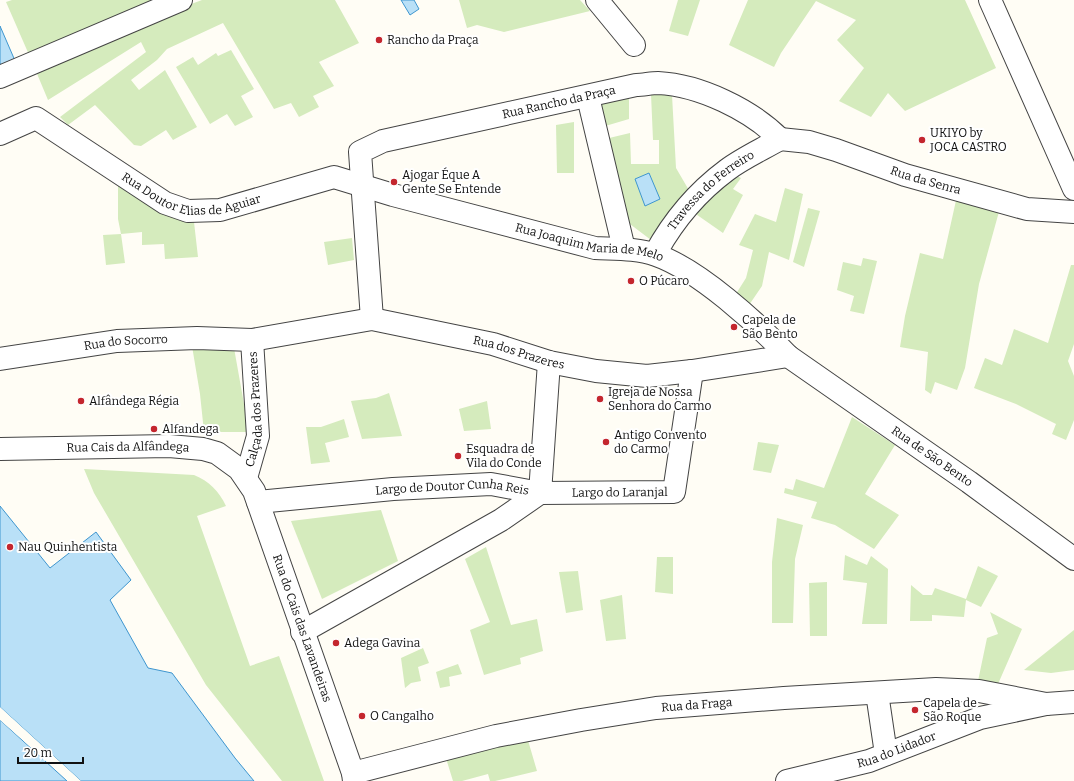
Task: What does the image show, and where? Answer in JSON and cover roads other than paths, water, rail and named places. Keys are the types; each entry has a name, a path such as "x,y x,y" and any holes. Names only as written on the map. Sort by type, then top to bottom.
{"street":[{"path":"0,77 181,0"},
{"path":"597,0 634,45"},
{"path":"990,0 1066,149 1074,189"},
{"name":"Rua Rancho da Praça","path":"361,184 360,152 383,141 588,97 636,85 658,83 677,86 704,94 750,114 766,124 780,139"},
{"path":"588,97 624,250"},
{"name":"Rua Doutor Elias de Aguiar","path":"0,134 36,118 165,203 188,211 220,210 334,177 361,184"},
{"name":"Rua da Senra","path":"780,139 809,142 836,150 905,175 1027,209 1074,212"},
{"name":"Travessa do Ferreiro","path":"655,254 666,234 684,209 703,191 727,170 780,139"},
{"path":"361,184 372,319"},
{"name":"Rua Joaquim Maria de Melo","path":"361,184 393,195 595,248 655,254 684,269 710,287 765,332 788,356"},
{"name":"Rua dos Prazeres","path":"252,340 372,319 493,344 549,362 596,371 647,376 692,371 788,356"},
{"name":"Rua do Socorro","path":"0,359 117,341 197,338 252,340"},
{"name":"Calçada dos Prazeres","path":"246,478 258,436 252,340"},
{"name":"Rua de São Bento","path":"788,356 969,482 1074,559"},
{"path":"540,493 549,362"},
{"name":"Largo do Laranjal","path":"540,493 674,492 692,371"},
{"name":"Rua Cais da Alfândega","path":"0,449 60,446 188,446 217,453 238,469 246,478"},
{"name":"Rua do Cais das Lavandeiras","path":"246,478 258,502 353,777"},
{"name":"Largo de Doutor Cunha Reis","path":"258,502 393,488 491,484 540,493"},
{"name":"Largo de Doutor Cunha Reis","path":"302,632 501,520 540,493"},
{"name":"Rua da Fraga","path":"353,777 496,736 656,708 936,689 979,691 1046,704"},
{"path":"877,693 886,754"},
{"name":"Rua do Lidador","path":"787,781 869,761 980,718 1046,704 1074,702"}],"water":[{"path":"401,0 414,0 419,9 410,15"},
{"path":"0,26 16,63 3,69 0,63"},
{"path":"649,173 660,199 645,206 635,179"},
{"path":"0,506 50,568 96,532 131,580 110,600 148,668 172,673 235,758 254,781 81,781 0,707"},
{"path":"0,720 67,781 0,781"}],"place":[{"name":"Rancho da Praça","path":"379,40"},
{"name":"UKIYO by JOCA CASTRO","path":"922,140"},
{"name":"Ajogar Éque A Gente Se Entende","path":"394,182"},
{"name":"O Púcaro","path":"631,281"},
{"name":"Capela de São Bento","path":"734,327"},
{"name":"Igreja de Nossa Senhora do Carmo","path":"600,399"},
{"name":"Alfândega Régia","path":"81,401"},
{"name":"Alfandega","path":"154,429"},
{"name":"Antigo Convento do Carmo","path":"606,442"},
{"name":"Esquadra de Vila do Conde","path":"458,456"},
{"name":"Nau Quinhentista","path":"10,547"},
{"name":"Adega Gavina","path":"336,643"},
{"name":"Capela de São Roque","path":"915,710"},
{"name":"O Cangalho","path":"362,716"}]}
